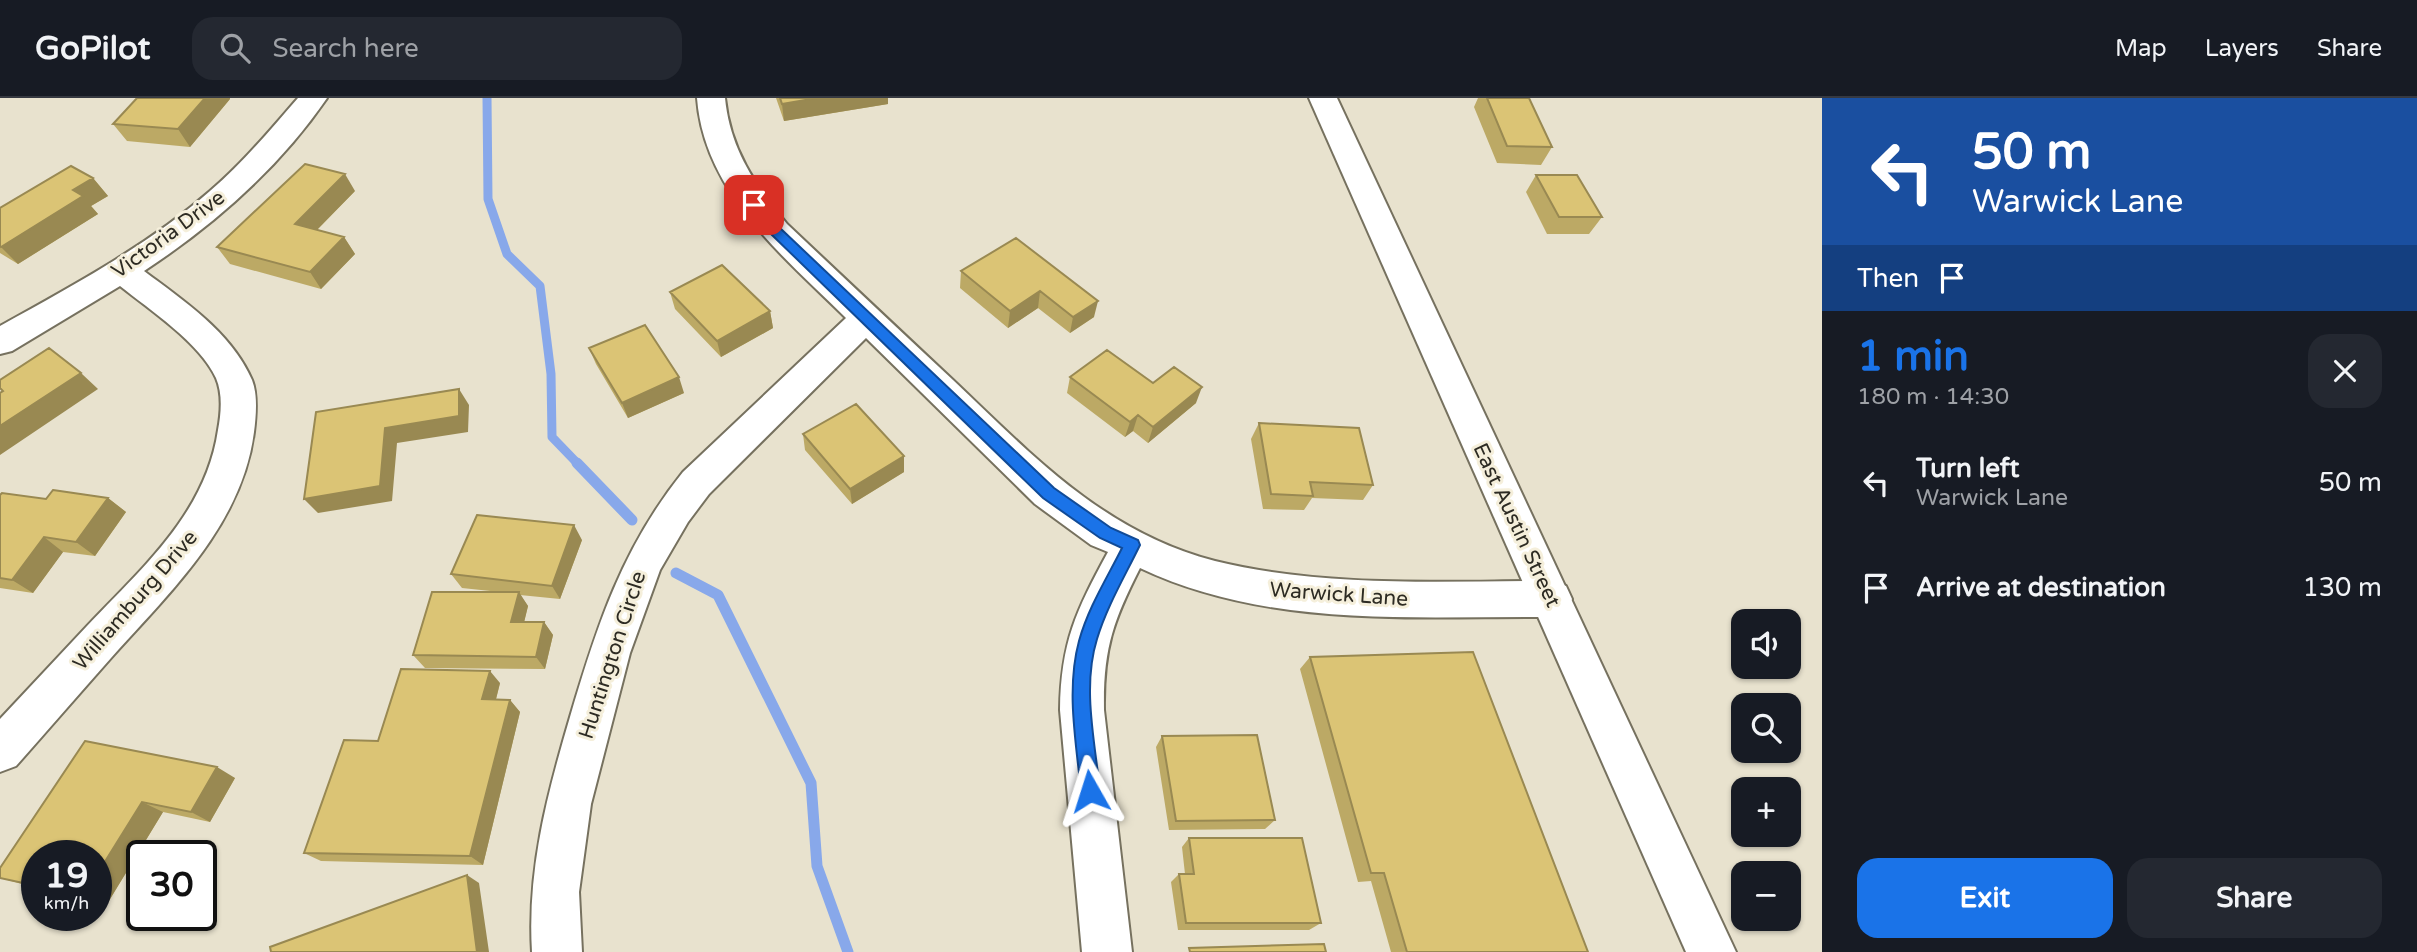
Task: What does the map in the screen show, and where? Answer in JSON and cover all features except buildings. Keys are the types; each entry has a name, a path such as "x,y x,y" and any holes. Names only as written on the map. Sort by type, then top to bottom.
{"street":[{"name":"Victoria Drive","path":"0,342 122,271 219,200 313,98"},
{"name":"Warwick Lane","path":"711,98 715,132 723,155 754,205 776,231 1048,493 1105,533 1174,565 1214,578 1296,595 1341,598 1552,599"},
{"name":"East Austin Street","path":"1323,98 1711,952"},
{"name":"Williamburg Drive","path":"0,751 163,573 201,525 220,491 235,445 239,406 235,382 224,360 205,340 122,271"},
{"name":"Huntington Circle","path":"557,952 554,888 566,804 621,614 635,576 671,511 696,483 866,318"},
{"path":"1107,952 1082,710 1083,674 1088,641 1101,606 1132,545"}],"waterway":[{"path":"487,98 488,199 507,254 540,286 551,374 552,437 579,465"},
{"path":"577,463 632,520"},
{"path":"676,573 718,595 811,783 817,866 848,952"}],"route":[{"path":"754,205 776,231 1048,493 1105,533 1132,545 1101,606 1088,641 1083,674 1082,710 1090,791"}]}
